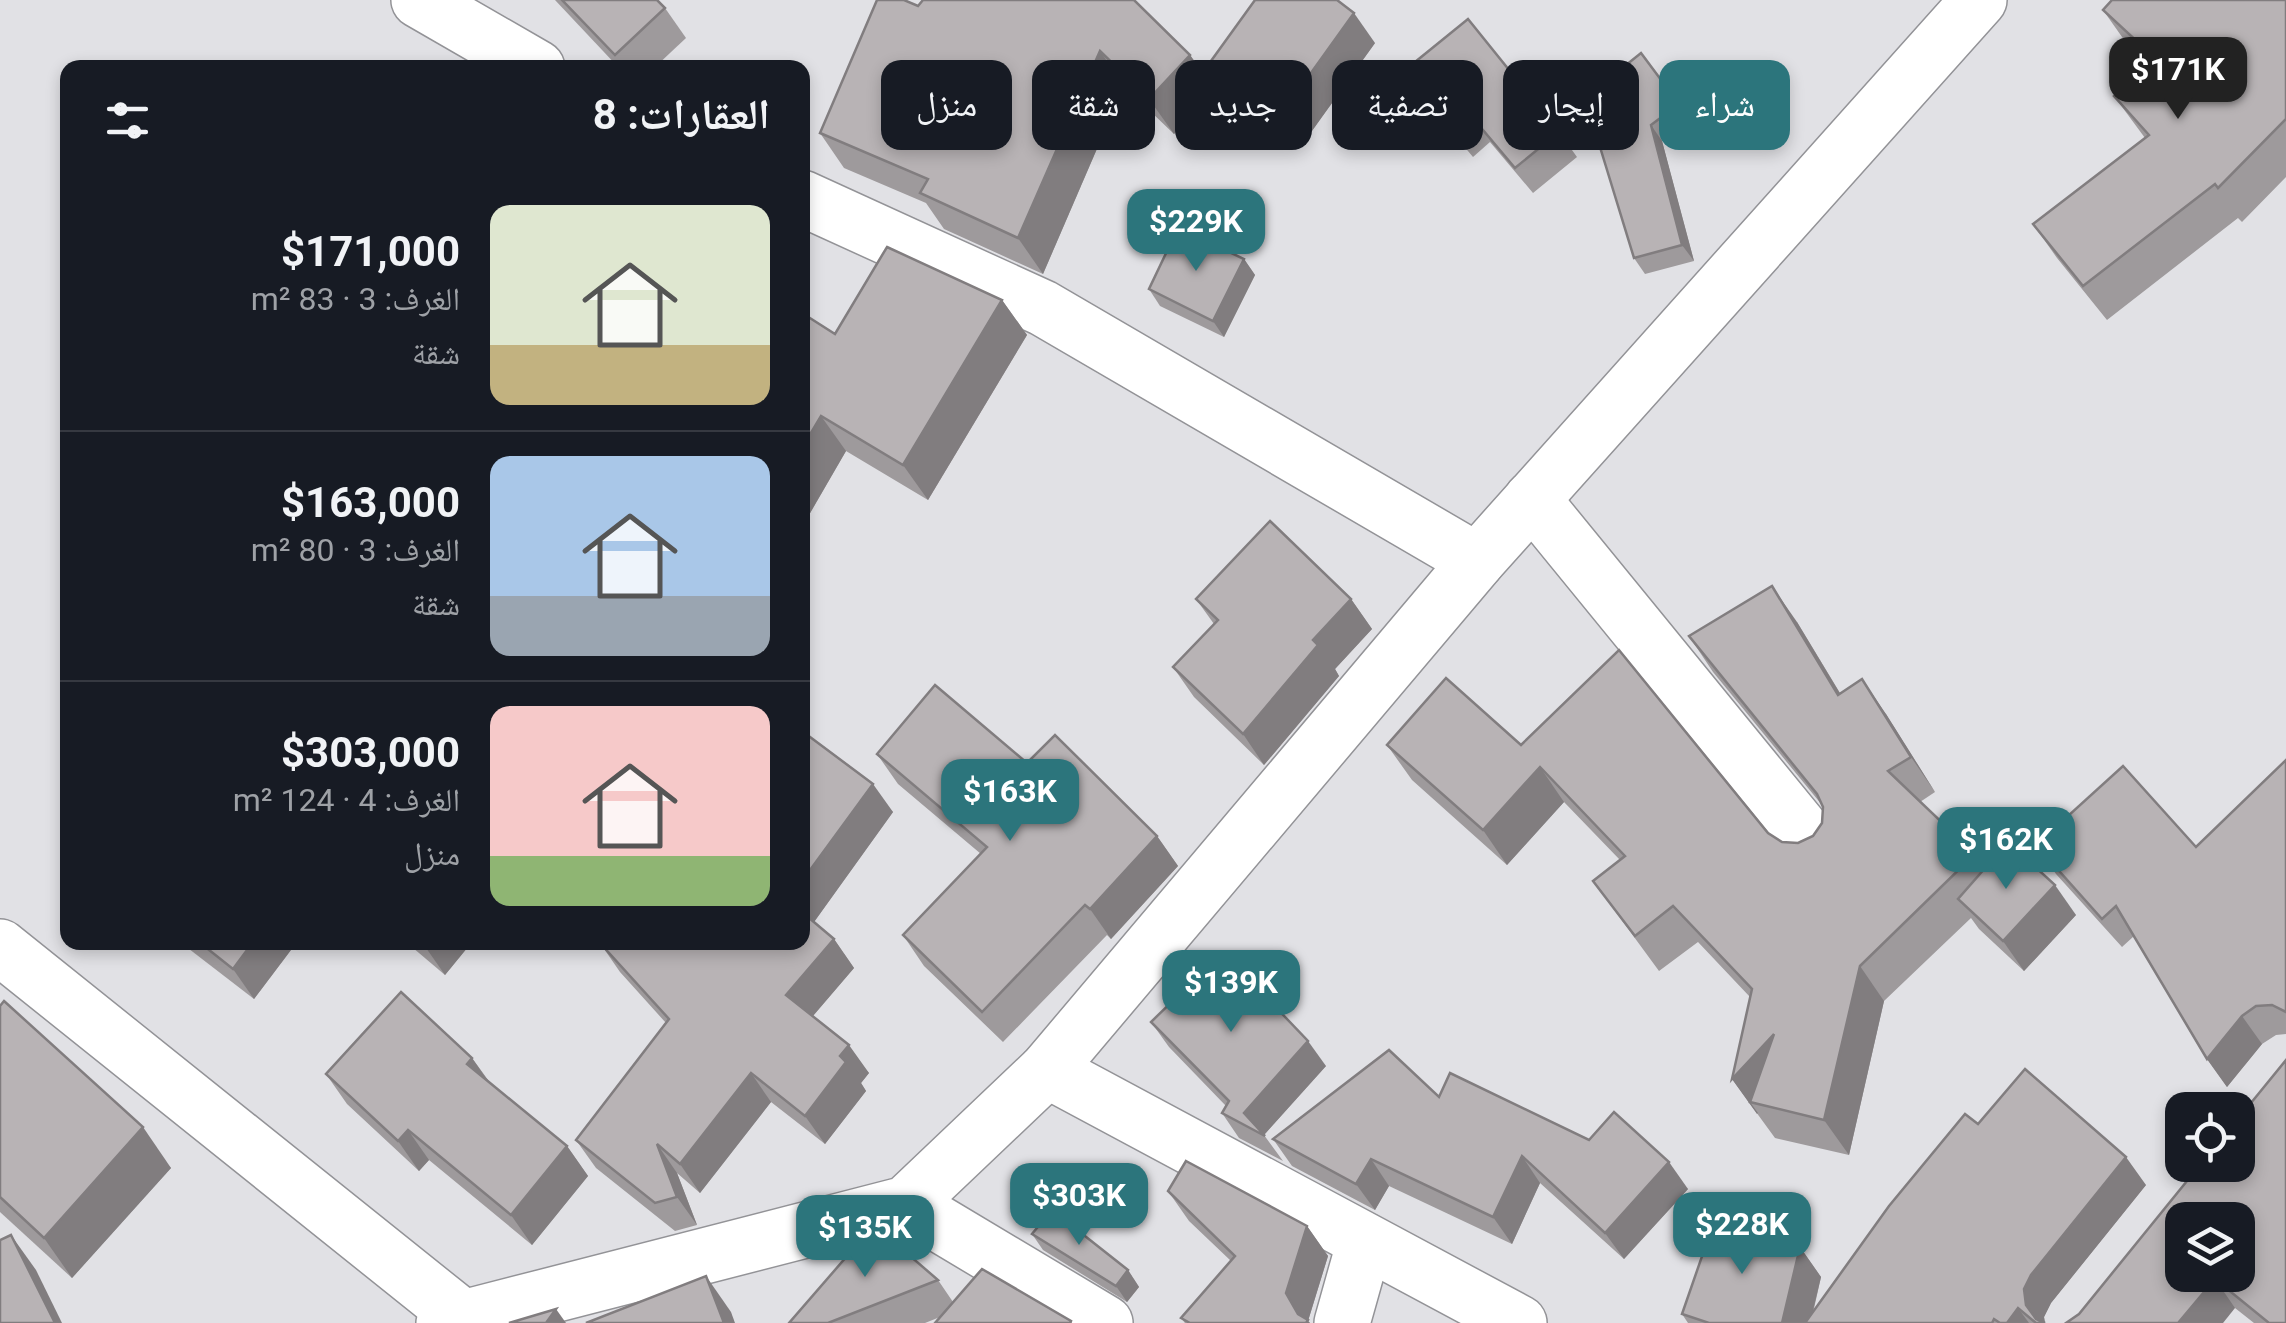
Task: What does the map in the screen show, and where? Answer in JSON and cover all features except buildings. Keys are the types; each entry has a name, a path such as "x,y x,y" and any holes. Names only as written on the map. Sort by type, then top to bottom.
{"street":[{"path":"418,0 522,60"},
{"path":"0,947 453,1321 906,1204 1047,1070 1477,561 1979,0"},
{"path":"810,202 1042,308 1477,561"},
{"path":"1532,499 1818,848"},
{"path":"1047,1070 1519,1323"},
{"path":"906,1204 1102,1322"},
{"path":"1342,1323 1365,1240"}]}
